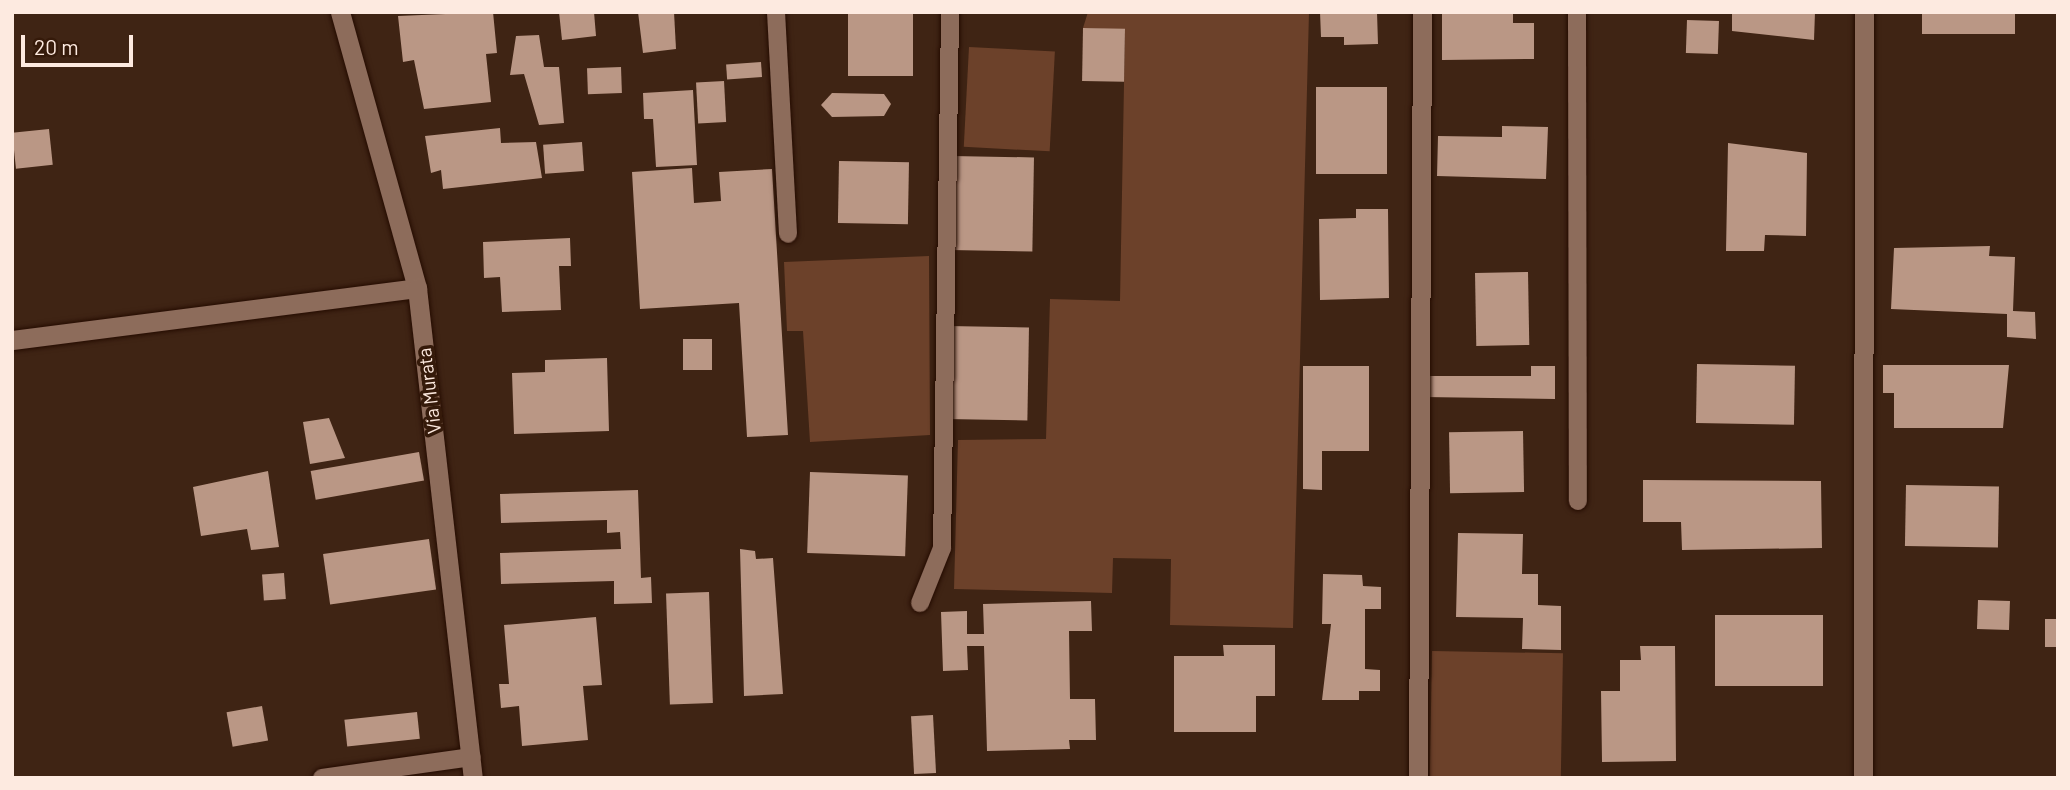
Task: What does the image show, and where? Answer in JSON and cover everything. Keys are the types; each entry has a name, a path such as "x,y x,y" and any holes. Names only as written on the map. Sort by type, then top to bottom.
{"street":[{"name":"Via Murata","path":"340,12 417,288 473,778"},
{"path":"1418,778 1422,12"},
{"path":"1863,778 1864,12"},
{"path":"12,340 417,288"}],"lane":[{"path":"776,12 788,234"},
{"path":"920,603 942,548 950,12"},
{"path":"1577,12 1578,501"},
{"path":"322,778 472,757"}],"shaded area":[{"path":"1088,12 1309,12 1293,628 1170,625 1171,559 1113,558 1112,593 954,589 958,440 1046,439 1050,299 1120,301 1125,30 1083,28"},
{"path":"969,47 1055,52 1050,151 964,147"},
{"path":"929,256 930,435 810,442 803,331 787,331 784,262"},
{"path":"1432,651 1563,653 1561,778 1430,777"}],"building":[{"path":"493,12 497,53 486,54 491,102 424,109 414,60 403,62 398,16"},
{"path":"559,12 594,12 596,36 562,40"},
{"path":"638,12 674,12 676,49 643,53"},
{"path":"848,12 913,12 913,76 848,76"},
{"path":"1320,12 1377,12 1378,44 1344,45 1344,37 1321,37"},
{"path":"1442,12 1513,12 1513,23 1534,23 1534,59 1442,60"},
{"path":"1732,12 1815,12 1814,40 1732,31"},
{"path":"1922,12 2015,12 2015,34 1922,34"},
{"path":"1687,20 1719,21 1718,54 1686,53"},
{"path":"1083,28 1125,29 1124,82 1082,81"},
{"path":"539,35 544,67 559,67 564,123 539,125 524,74 510,75 516,36"},
{"path":"761,62 762,77 727,79 726,64"},
{"path":"621,67 622,93 588,94 587,68"},
{"path":"724,81 726,122 698,123 696,82"},
{"path":"1316,87 1387,87 1387,174 1316,174"},
{"path":"693,90 697,165 656,167 653,119 644,119 643,93"},
{"path":"832,93 884,94 891,104 884,116 832,117 821,105"},
{"path":"1502,126 1548,127 1546,179 1437,176 1438,136 1502,137"},
{"path":"500,128 501,143 536,142 542,178 443,189 441,170 431,173 425,136"},
{"path":"49,129 53,165 16,169 12,133"},
{"path":"582,142 584,171 545,174 543,145"},
{"path":"1728,143 1807,153 1806,236 1765,235 1764,251 1726,251"},
{"path":"952,156 1034,157 1032,251 950,250"},
{"path":"839,161 909,162 908,224 838,223"},
{"path":"692,168 694,203 721,201 719,172 772,169 788,435 747,437 739,303 640,309 632,172"},
{"path":"1356,209 1388,209 1389,298 1320,300 1319,219 1356,218"},
{"path":"570,238 571,266 559,266 561,310 502,312 500,277 484,278 483,242"},
{"path":"1990,246 1989,256 2015,257 2013,311 2035,312 2036,339 2007,337 2007,314 1891,309 1894,248"},
{"path":"1528,272 1529,345 1476,346 1475,273"},
{"path":"948,326 1029,327 1027,420 946,419"},
{"path":"683,339 712,339 712,370 683,370"},
{"path":"607,358 609,431 514,434 512,373 545,372 545,360"},
{"path":"1697,364 1795,366 1794,425 1696,423"},
{"path":"1883,365 2009,365 2003,428 1894,428 1894,393 1883,393"},
{"path":"1303,366 1369,366 1369,451 1322,451 1322,490 1303,489"},
{"path":"1531,366 1555,366 1555,399 1424,397 1423,376 1531,376"},
{"path":"329,418 345,458 310,464 303,422"},
{"path":"1523,431 1524,492 1450,493 1449,432"},
{"path":"419,452 424,481 316,500 311,471"},
{"path":"268,471 279,547 251,550 247,529 201,536 193,487"},
{"path":"810,472 908,475 905,556 807,553"},
{"path":"1643,480 1821,481 1822,548 1682,550 1681,522 1643,522"},
{"path":"1906,485 1999,487 1998,548 1905,546"},
{"path":"638,490 641,578 651,577 652,603 614,604 614,581 501,584 500,553 621,549 620,532 607,533 607,520 501,523 500,494"},
{"path":"1458,533 1523,534 1522,574 1538,574 1538,605 1561,606 1561,650 1522,649 1523,618 1456,617"},
{"path":"429,539 436,590 330,604 323,554"},
{"path":"740,549 755,551 756,559 773,558 783,694 744,696"},
{"path":"284,573 286,599 264,600 262,575"},
{"path":"1323,574 1362,575 1363,586 1381,587 1381,609 1365,609 1365,669 1380,670 1380,691 1359,691 1359,700 1322,700 1331,624 1322,624"},
{"path":"709,592 713,703 670,704 666,594"},
{"path":"1978,600 2010,601 2009,630 1977,629"},
{"path":"1091,601 1092,631 1069,631 1070,699 1095,699 1096,740 1069,740 1070,749 987,751 984,646 967,646 968,670 943,671 941,612 967,611 967,634 984,634 983,604"},
{"path":"1715,615 1823,615 1823,686 1715,686"},
{"path":"596,617 602,685 583,686 588,740 522,746 519,706 501,708 499,684 509,684 504,625"},
{"path":"2045,619 2058,619 2058,647 2045,647"},
{"path":"1223,645 1275,645 1275,696 1256,696 1256,732 1174,732 1174,656 1224,656"},
{"path":"1640,646 1675,646 1676,761 1602,762 1601,691 1620,691 1620,660 1641,660"},
{"path":"262,706 268,740 233,747 227,712"},
{"path":"417,712 420,739 347,746 344,720"},
{"path":"933,715 936,773 914,774 911,716"}]}
